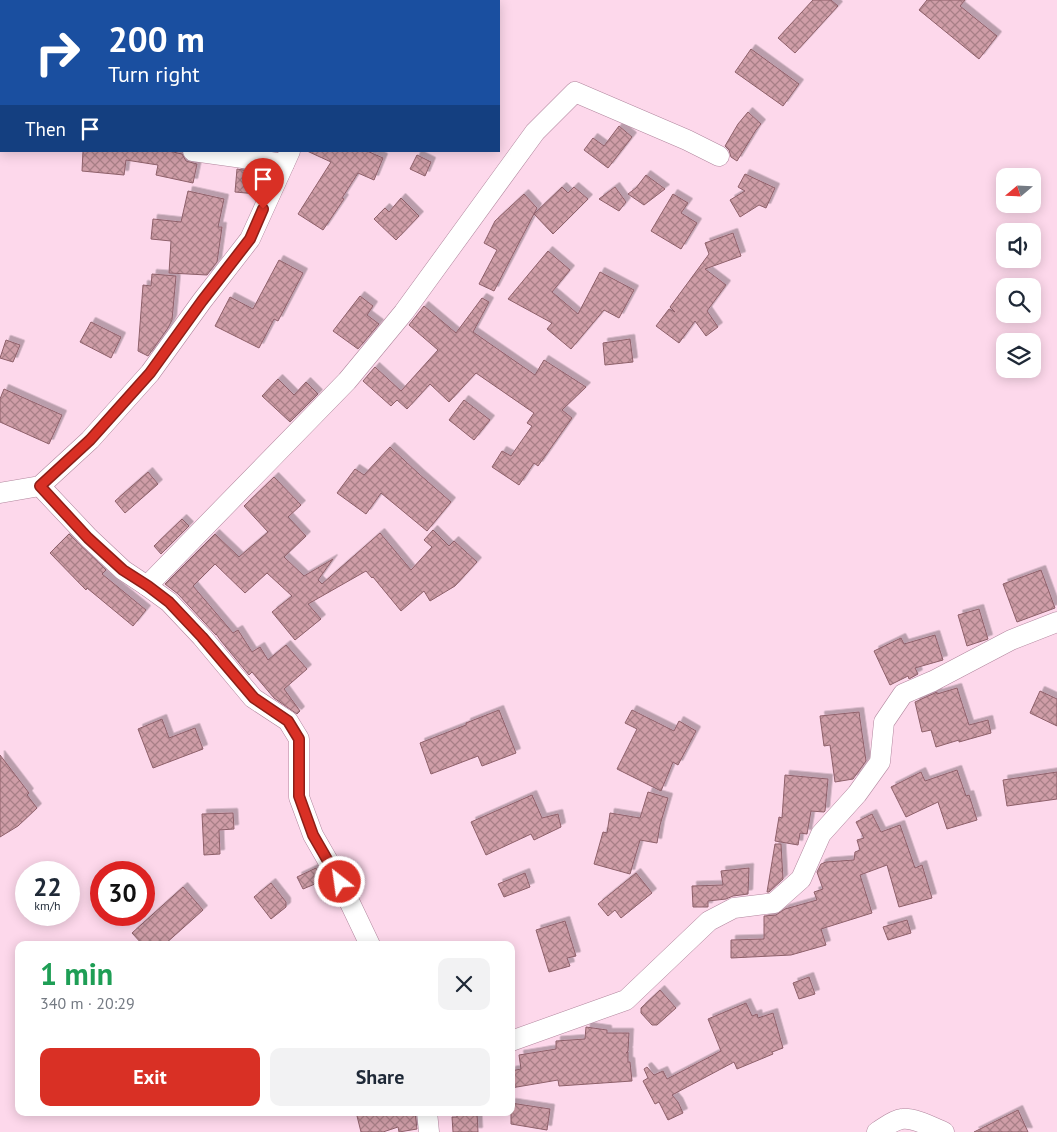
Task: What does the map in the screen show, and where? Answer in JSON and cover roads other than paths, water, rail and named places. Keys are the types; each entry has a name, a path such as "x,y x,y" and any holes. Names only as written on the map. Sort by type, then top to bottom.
{"street":[{"path":"148,586 347,381 404,312 536,132 575,92 687,140 719,156"},
{"path":"0,493 40,486 90,440 150,373 250,239 287,158 206,152"},
{"path":"40,486 88,538 123,570 169,602 202,637 254,698 288,721 299,739 299,796 313,835 340,882 368,941"},
{"path":"515,1040 626,1000 709,921 734,908 774,903 801,880 821,834 857,794 880,762 884,722 903,694 933,681 1011,640 1057,622"},
{"path":"427,1116 429,1132"},
{"path":"877,1132 902,1119 917,1121 944,1132"}]}
